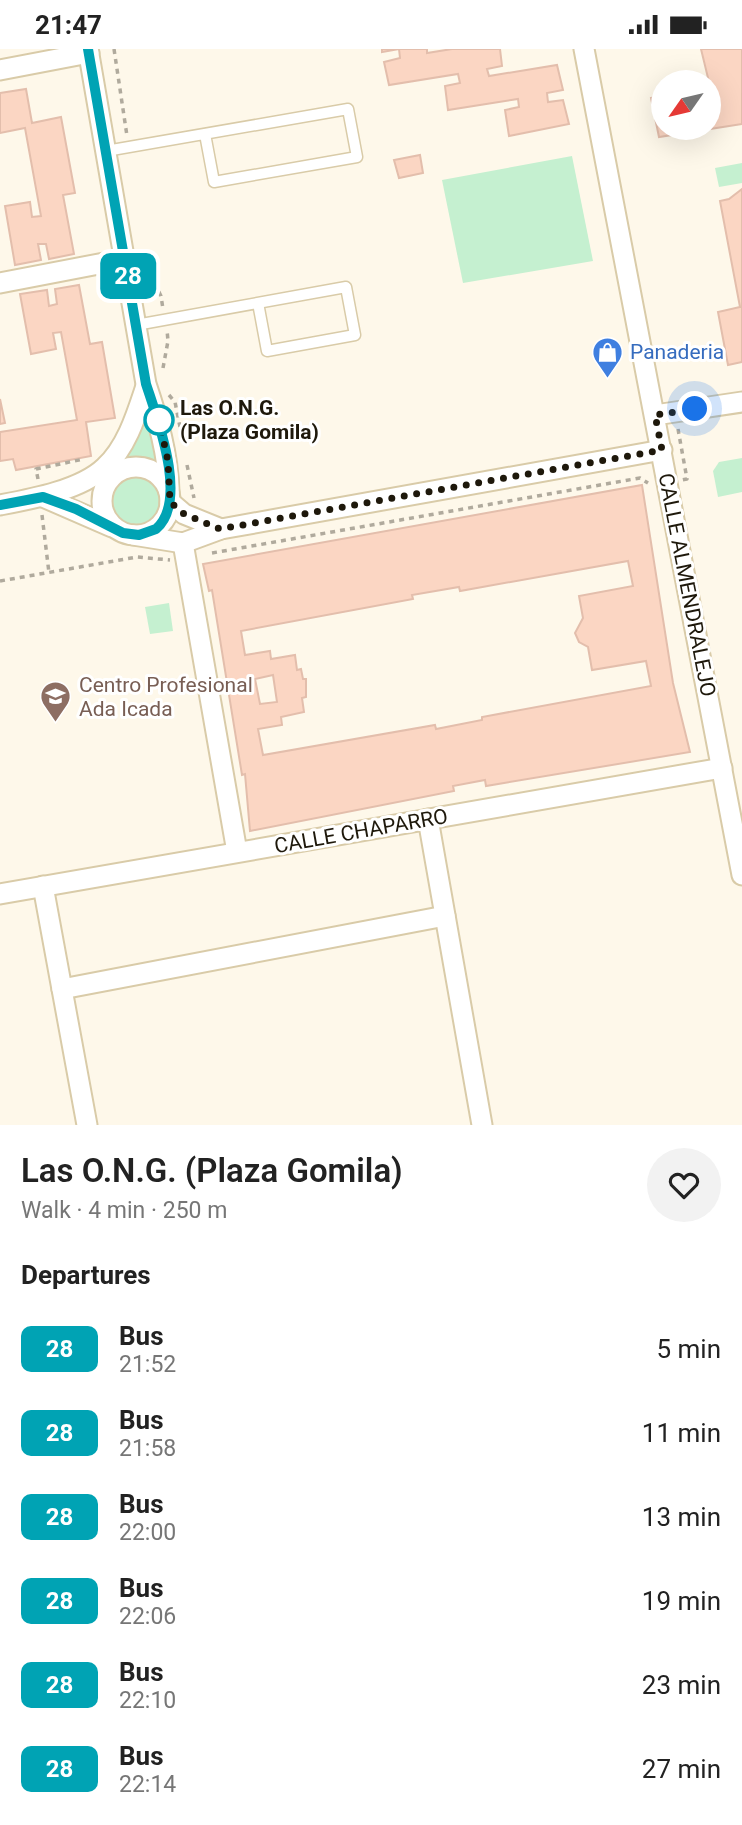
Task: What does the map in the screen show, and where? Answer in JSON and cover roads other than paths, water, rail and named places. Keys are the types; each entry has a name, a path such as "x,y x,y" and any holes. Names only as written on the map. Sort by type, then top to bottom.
{"street":[{"name":"CALLE ALMENDRALEJO","path":"584,49 742,875"},
{"path":"0,70 88,51 136,325 155,385 157,413 168,461 170,497 161,525 145,534 128,534 111,525 104,514 102,494 108,466 155,385"},
{"path":"0,283 125,259"},
{"path":"655,415 742,402"},
{"path":"41,498 76,509 128,534 184,550 220,529 662,450"},
{"path":"0,505 41,498 108,466 139,466 152,470 163,479 170,497 184,514 220,529"},
{"path":"184,550 237,852"},
{"name":"CALLE CHAPARRO","path":"0,894 722,768"},
{"path":"428,819 482,1125"},
{"path":"43,886 87,1125"},
{"path":"62,989 445,916"}],"lane":[{"path":"106,151 348,109 357,157 214,182 205,134"},
{"path":"136,325 346,286 355,335 267,351 258,303"}],"place":[{"name":"Panaderia","path":"607,379"},
{"name":"Las O.N.G. (Plaza Gomila)","path":"159,420"},
{"name":"Centro Profesional Ada Icada","path":"56,724"}]}
